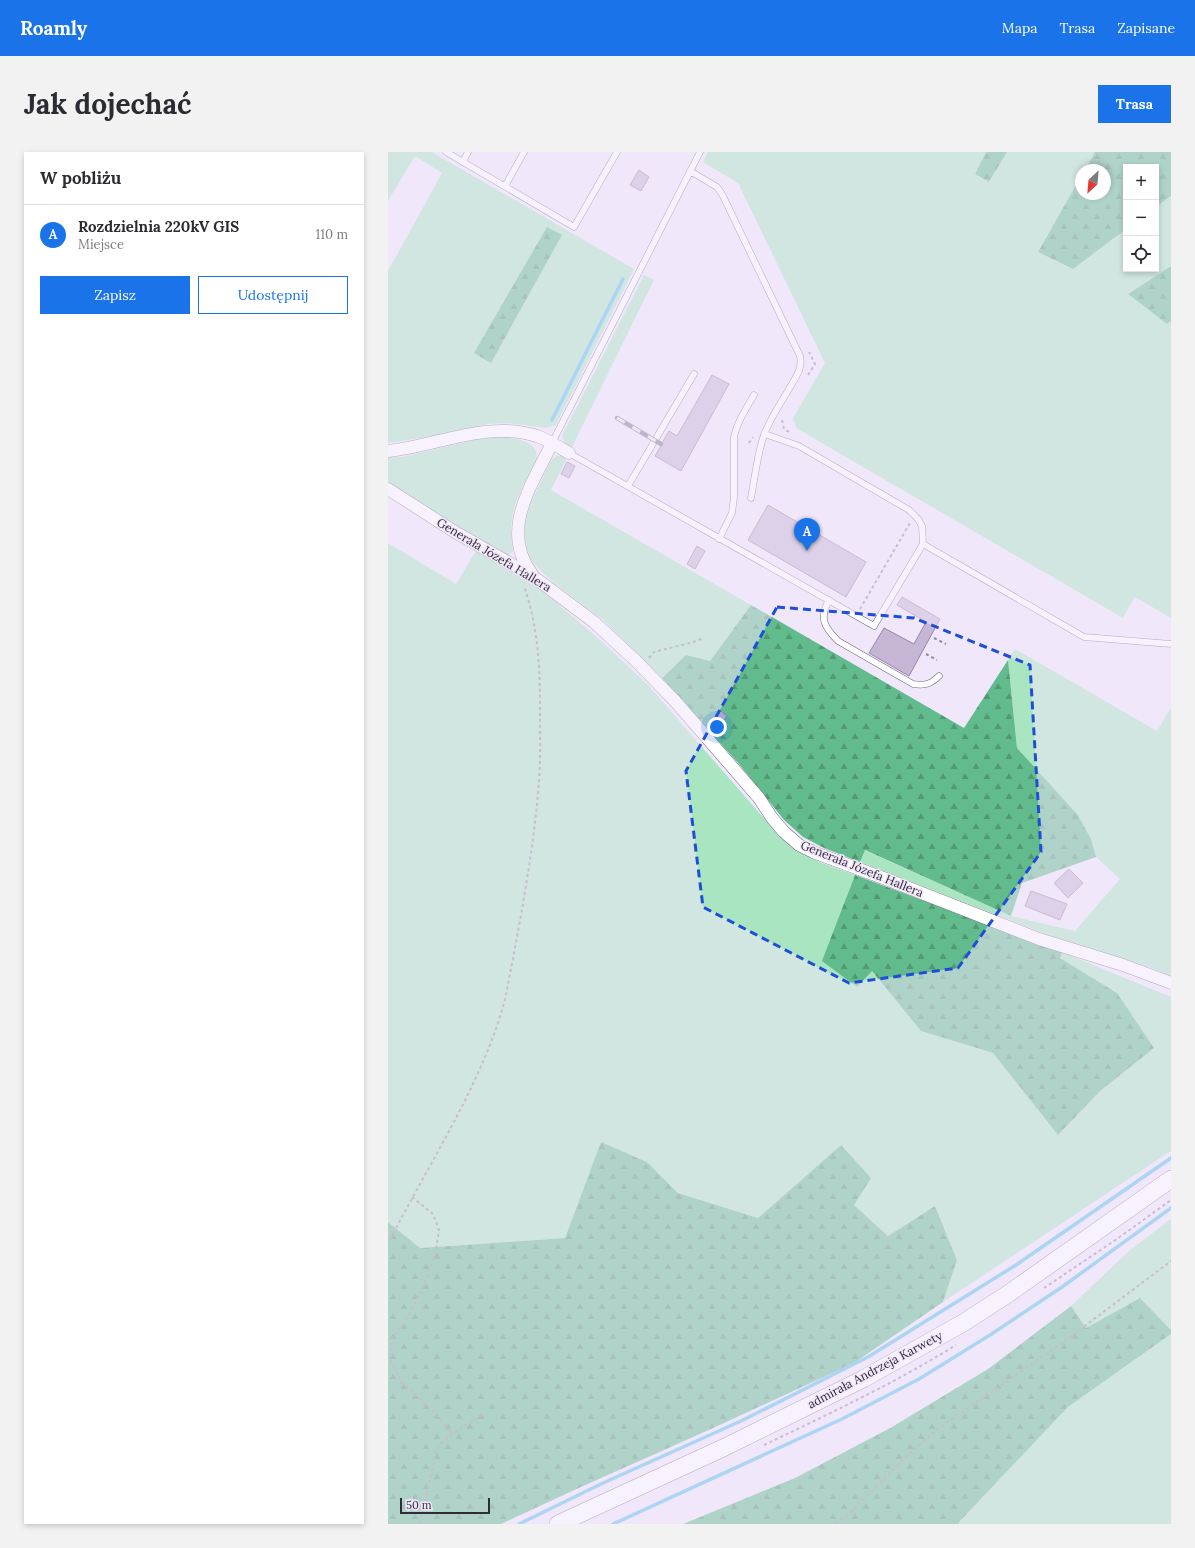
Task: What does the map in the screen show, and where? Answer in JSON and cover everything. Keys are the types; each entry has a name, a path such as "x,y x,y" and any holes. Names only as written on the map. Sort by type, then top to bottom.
{"main road":[{"name":"admirała Andrzeja Karwety","path":"558,1524 730,1444 863,1379 963,1323 1008,1294 1171,1179"}],"street":[{"path":"388,452 482,432 506,430 524,432 538,436 570,453"},
{"path":"534,577 521,556 517,526 521,509 552,443"},
{"name":"Generała Józefa Hallera","path":"388,489 455,532 534,577 594,622 641,666 737,771 784,832 799,845 813,852 1039,939 1123,965 1171,983"}],"lane":[{"path":"446,152 574,227 617,152"},
{"path":"463,162 468,152"},
{"path":"505,186 524,152"},
{"path":"552,443 700,152"},
{"path":"690,172 717,186 722,194 800,356 801,361 799,371 774,414 765,434 756,466 752,498"},
{"path":"628,486 694,374"},
{"path":"719,538 732,513 734,496 734,438 741,417 754,395"},
{"path":"570,453 874,626 924,544 922,526 915,515 909,510 799,446 765,434"},
{"path":"924,544 1084,637 1171,644"},
{"path":"829,600 824,609 823,619 828,632 838,641 913,684 922,686 933,682 939,676"}],"path":[{"path":"806,377 815,364 808,349"},
{"path":"782,419 781,421 784,428 797,436"},
{"path":"856,616 915,515"},
{"path":"388,1244 457,1114 488,1051 498,1026 505,1000 523,896 538,793 541,741 541,680 536,630 518,567"},
{"path":"641,666 654,652 704,638"},
{"path":"934,638 946,644"},
{"path":"926,654 937,660"},
{"path":"412,1197 433,1214 439,1230 435,1255 421,1292 403,1325 392,1338 391,1361 402,1383 433,1411 452,1434"},
{"path":"836,1524 848,1515 910,1453 938,1429 1069,1338 1171,1261"},
{"path":"420,1524 437,1447 452,1434 484,1414"}],"highlighted area":[{"path":"777,607 914,618 1030,665 1041,852 958,968 849,983 703,907 686,771"}],"green space":[{"path":"388,152 432,152 634,269 556,425 546,428 508,423 486,424 459,432 388,443 388,271 442,173 415,156 388,201"},
{"path":"708,152 986,152 975,174 989,182 1007,152 1095,152 1088,164 1075,164 1075,187 1038,252 1073,269 1123,231 1123,272 1159,272 1159,205 1171,196 1171,266 1128,294 1167,323 1171,321 1171,618 1135,597 1123,618 796,428 793,418 825,363 738,183 703,162"},
{"path":"986,152 1007,152 989,182 975,174"},
{"path":"1095,152 1171,152 1171,196 1159,205 1159,164 1123,164 1123,231 1073,269 1038,252 1075,187 1075,200 1111,200 1111,164 1088,164"},
{"path":"547,227 562,235 491,363 474,353"},
{"path":"1171,266 1171,321 1167,324 1128,294"},
{"path":"644,275 654,280 572,447 565,443 562,436"},
{"path":"497,436 513,438 529,443 537,454 537,460 516,502 511,529 513,551 509,555 503,555 415,499 388,485 388,457 402,457 482,438"},
{"path":"561,455 567,458 551,490 751,605 710,661 686,655 662,678 602,619 554,583 531,560 525,545 525,515 551,460 556,456"},
{"path":"388,543 456,584 477,549 544,592 599,639 648,685 775,831 798,851 822,863 855,875 823,961 872,971 921,1031 993,1053 1058,1134 1100,1091 1117,993 1059,958 1062,952 1171,997 1171,1151 943,1302 957,1260 935,1206 888,1236 854,1205 841,1145 758,1218 678,1193 647,1162 601,1143 565,1238 420,1248 388,1222"},
{"path":"751,605 964,728 1008,660 1017,748 1078,815 1091,839 1096,857 1022,883 1011,916 865,850 860,862 824,848 803,837 784,820 739,764 662,678 686,655 710,661"},
{"path":"1015,649 1157,731 1171,707 1171,976 1152,968 1048,935 860,862 864,850 1011,916 1075,931 1120,879 1096,857 1091,839 1078,815 1017,748 1008,660"},
{"path":"855,875 1062,952 1060,958 1117,993 1154,1048 1100,1091 1058,1135 993,1053 921,1031 872,971 857,987 822,961"},
{"path":"601,1142 647,1162 678,1193 758,1218 841,1145 871,1178 854,1205 888,1236 935,1206 957,1260 943,1302 854,1363 501,1524 388,1524 388,1222 420,1248 565,1238"},
{"path":"1171,1219 1171,1330 1140,1298 1086,1328 1071,1306 1130,1250"},
{"path":"1140,1298 1171,1330 1171,1334 1068,1407 960,1521 959,1524 683,1524 795,1478 892,1427 988,1369 1071,1306 1086,1328"},
{"path":"1171,1334 1171,1524 959,1524 960,1521 1068,1407"}],"building":[{"path":"639,170 649,177 641,191 630,185"},
{"path":"712,375 729,384 681,471 655,456 669,431 677,436"},
{"path":"567,462 575,466 569,478 561,474"},
{"path":"768,505 866,562 846,597 748,540"},
{"path":"697,546 705,551 695,569 687,564"},
{"path":"902,597 940,619 909,676 869,653 884,628 914,644 926,622 897,605"},
{"path":"720,710 727,716 721,724 714,717"},
{"path":"1069,869 1083,883 1068,898 1054,883"},
{"path":"1031,891 1067,904 1060,920 1025,906"}],"waterway":[{"path":"552,420 623,279"},
{"path":"519,1524 603,1483 741,1421 868,1357 1016,1265 1171,1158"},
{"path":"613,1524 842,1419 919,1379 990,1335 1062,1287 1171,1208"}],"railway":[{"path":"617,418 661,444"}],"place":[{"name":"Rozdzielnia 220kV GIS","path":"807,551"}]}
